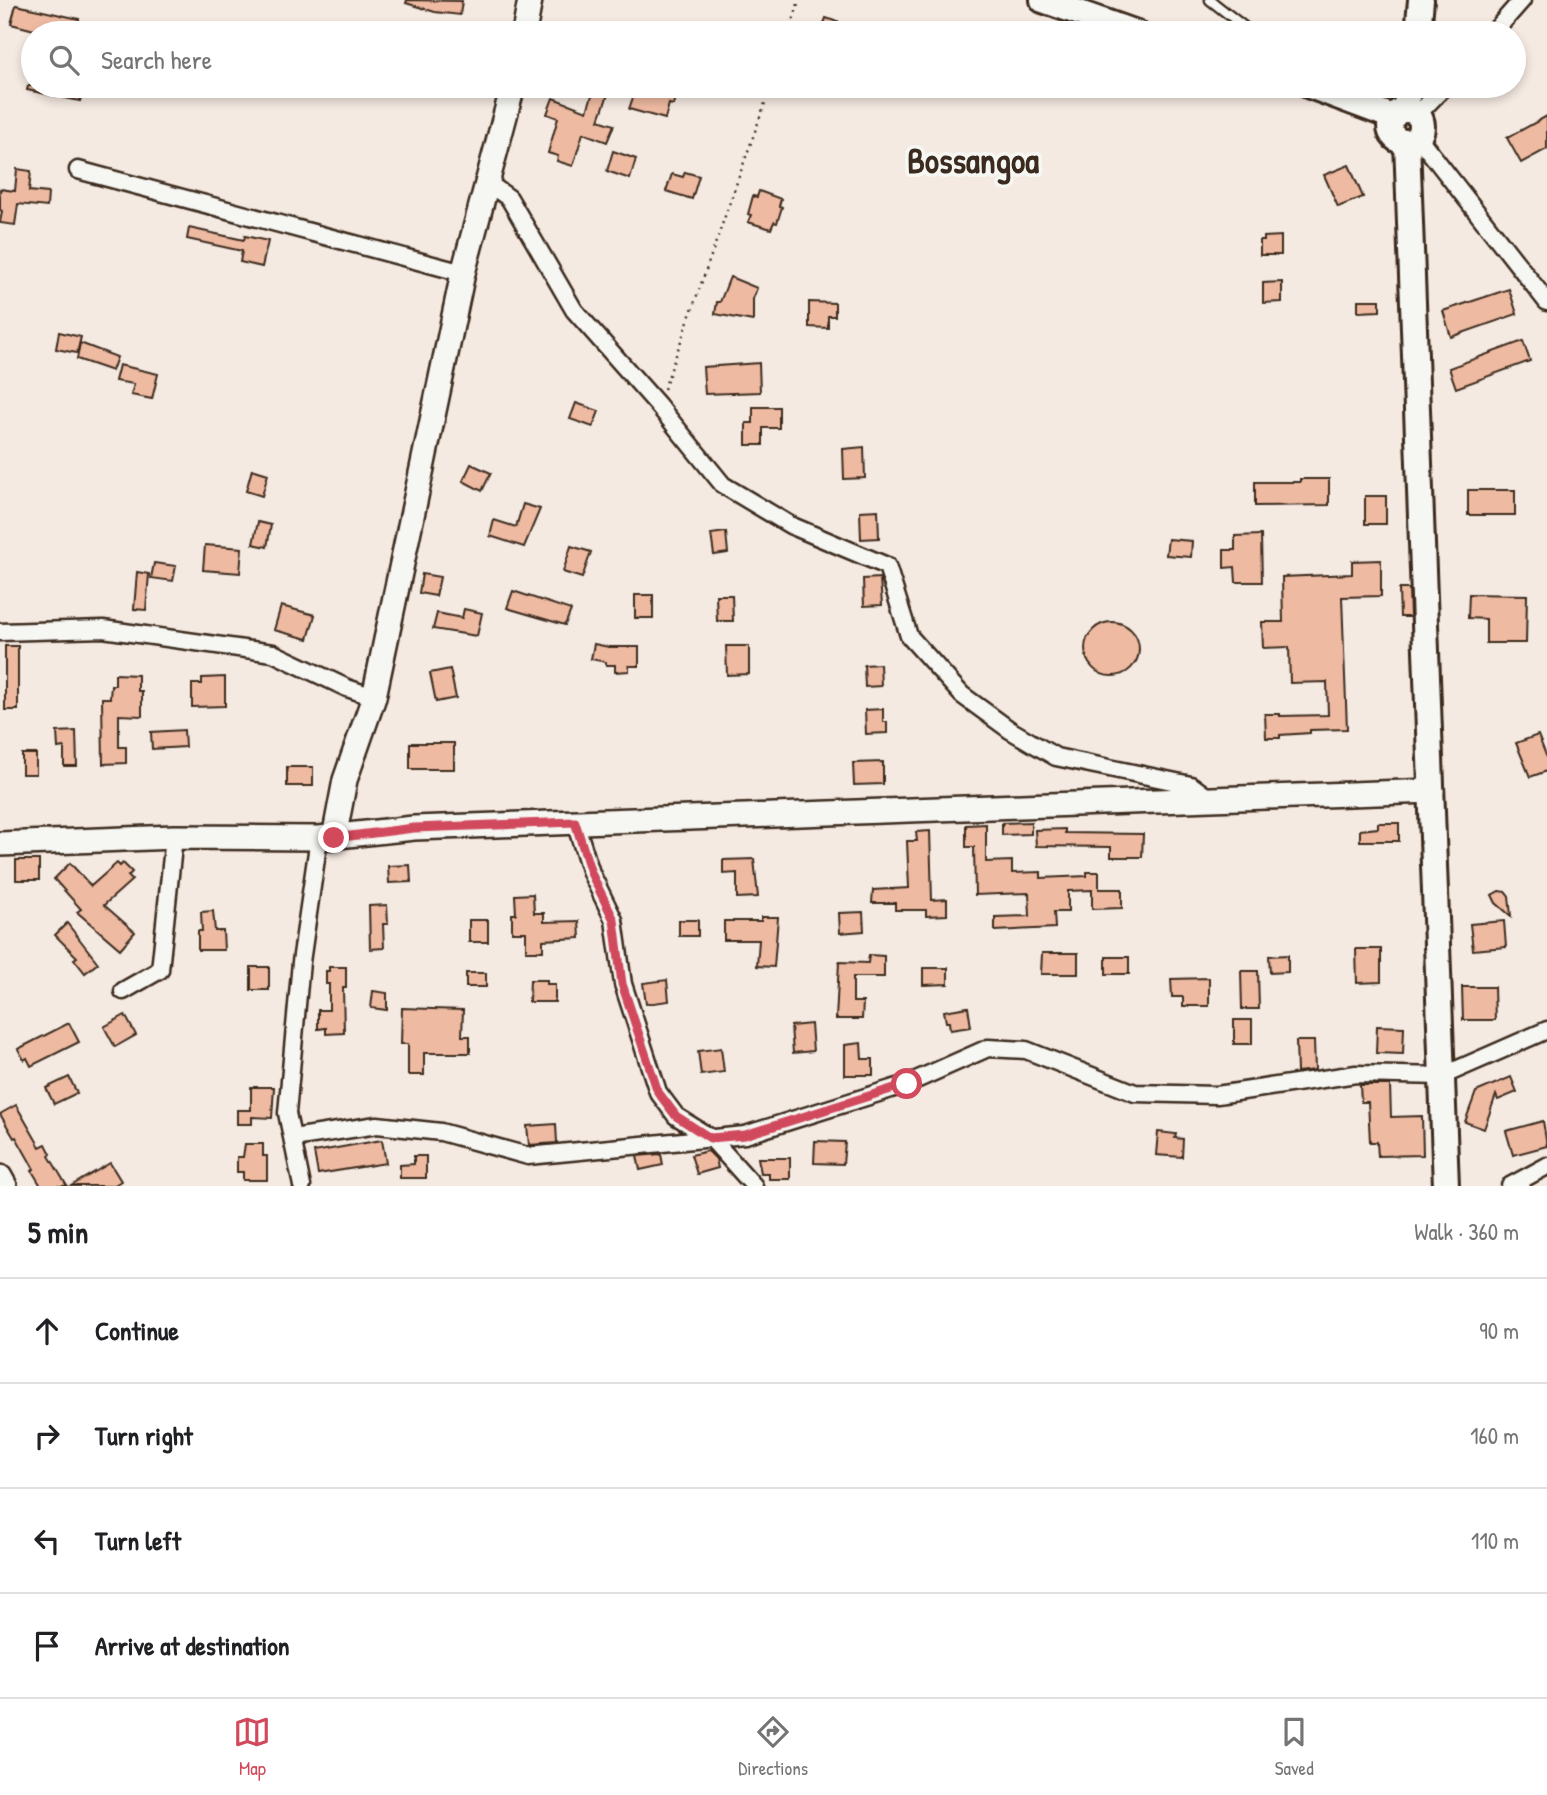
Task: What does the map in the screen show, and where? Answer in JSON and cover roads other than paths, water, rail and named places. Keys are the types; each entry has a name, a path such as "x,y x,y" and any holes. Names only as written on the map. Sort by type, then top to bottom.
{"main road":[{"path":"1043,0 1102,21"},
{"path":"1419,21 1421,0"},
{"path":"1341,98 1408,124"},
{"path":"1409,98 1446,1186"}],"street":[{"path":"526,21 530,0"},
{"path":"1504,21 1522,0"},
{"path":"302,1186 287,1113 307,911 326,838 374,697 463,273 510,98"},
{"path":"1433,98 1408,124 1547,302"},
{"path":"78,170 463,273"},
{"path":"488,183 509,198 574,310 658,405 723,485 790,525 887,566 909,636 962,695 1010,730 1055,757 1191,785 1210,799"},
{"path":"0,632 103,629 273,653 347,688 374,697"},
{"path":"0,844 174,837 326,838 414,828 1432,791"},
{"path":"575,822 591,873 614,920 622,984 658,1092 676,1116 710,1138 754,1186"},
{"path":"123,991 160,970 174,837"},
{"path":"293,1138 377,1125 441,1132 528,1156 745,1135 907,1084 988,1048 1026,1050 1135,1093 1217,1096 1356,1074 1442,1076 1547,1030"},
{"path":"1510,1186 1547,1166"},
{"path":"0,1177 5,1186"}],"lane":[{"path":"1210,0 1237,21"}],"district":[{"name":"Bossangoa","path":"973,160"}]}
